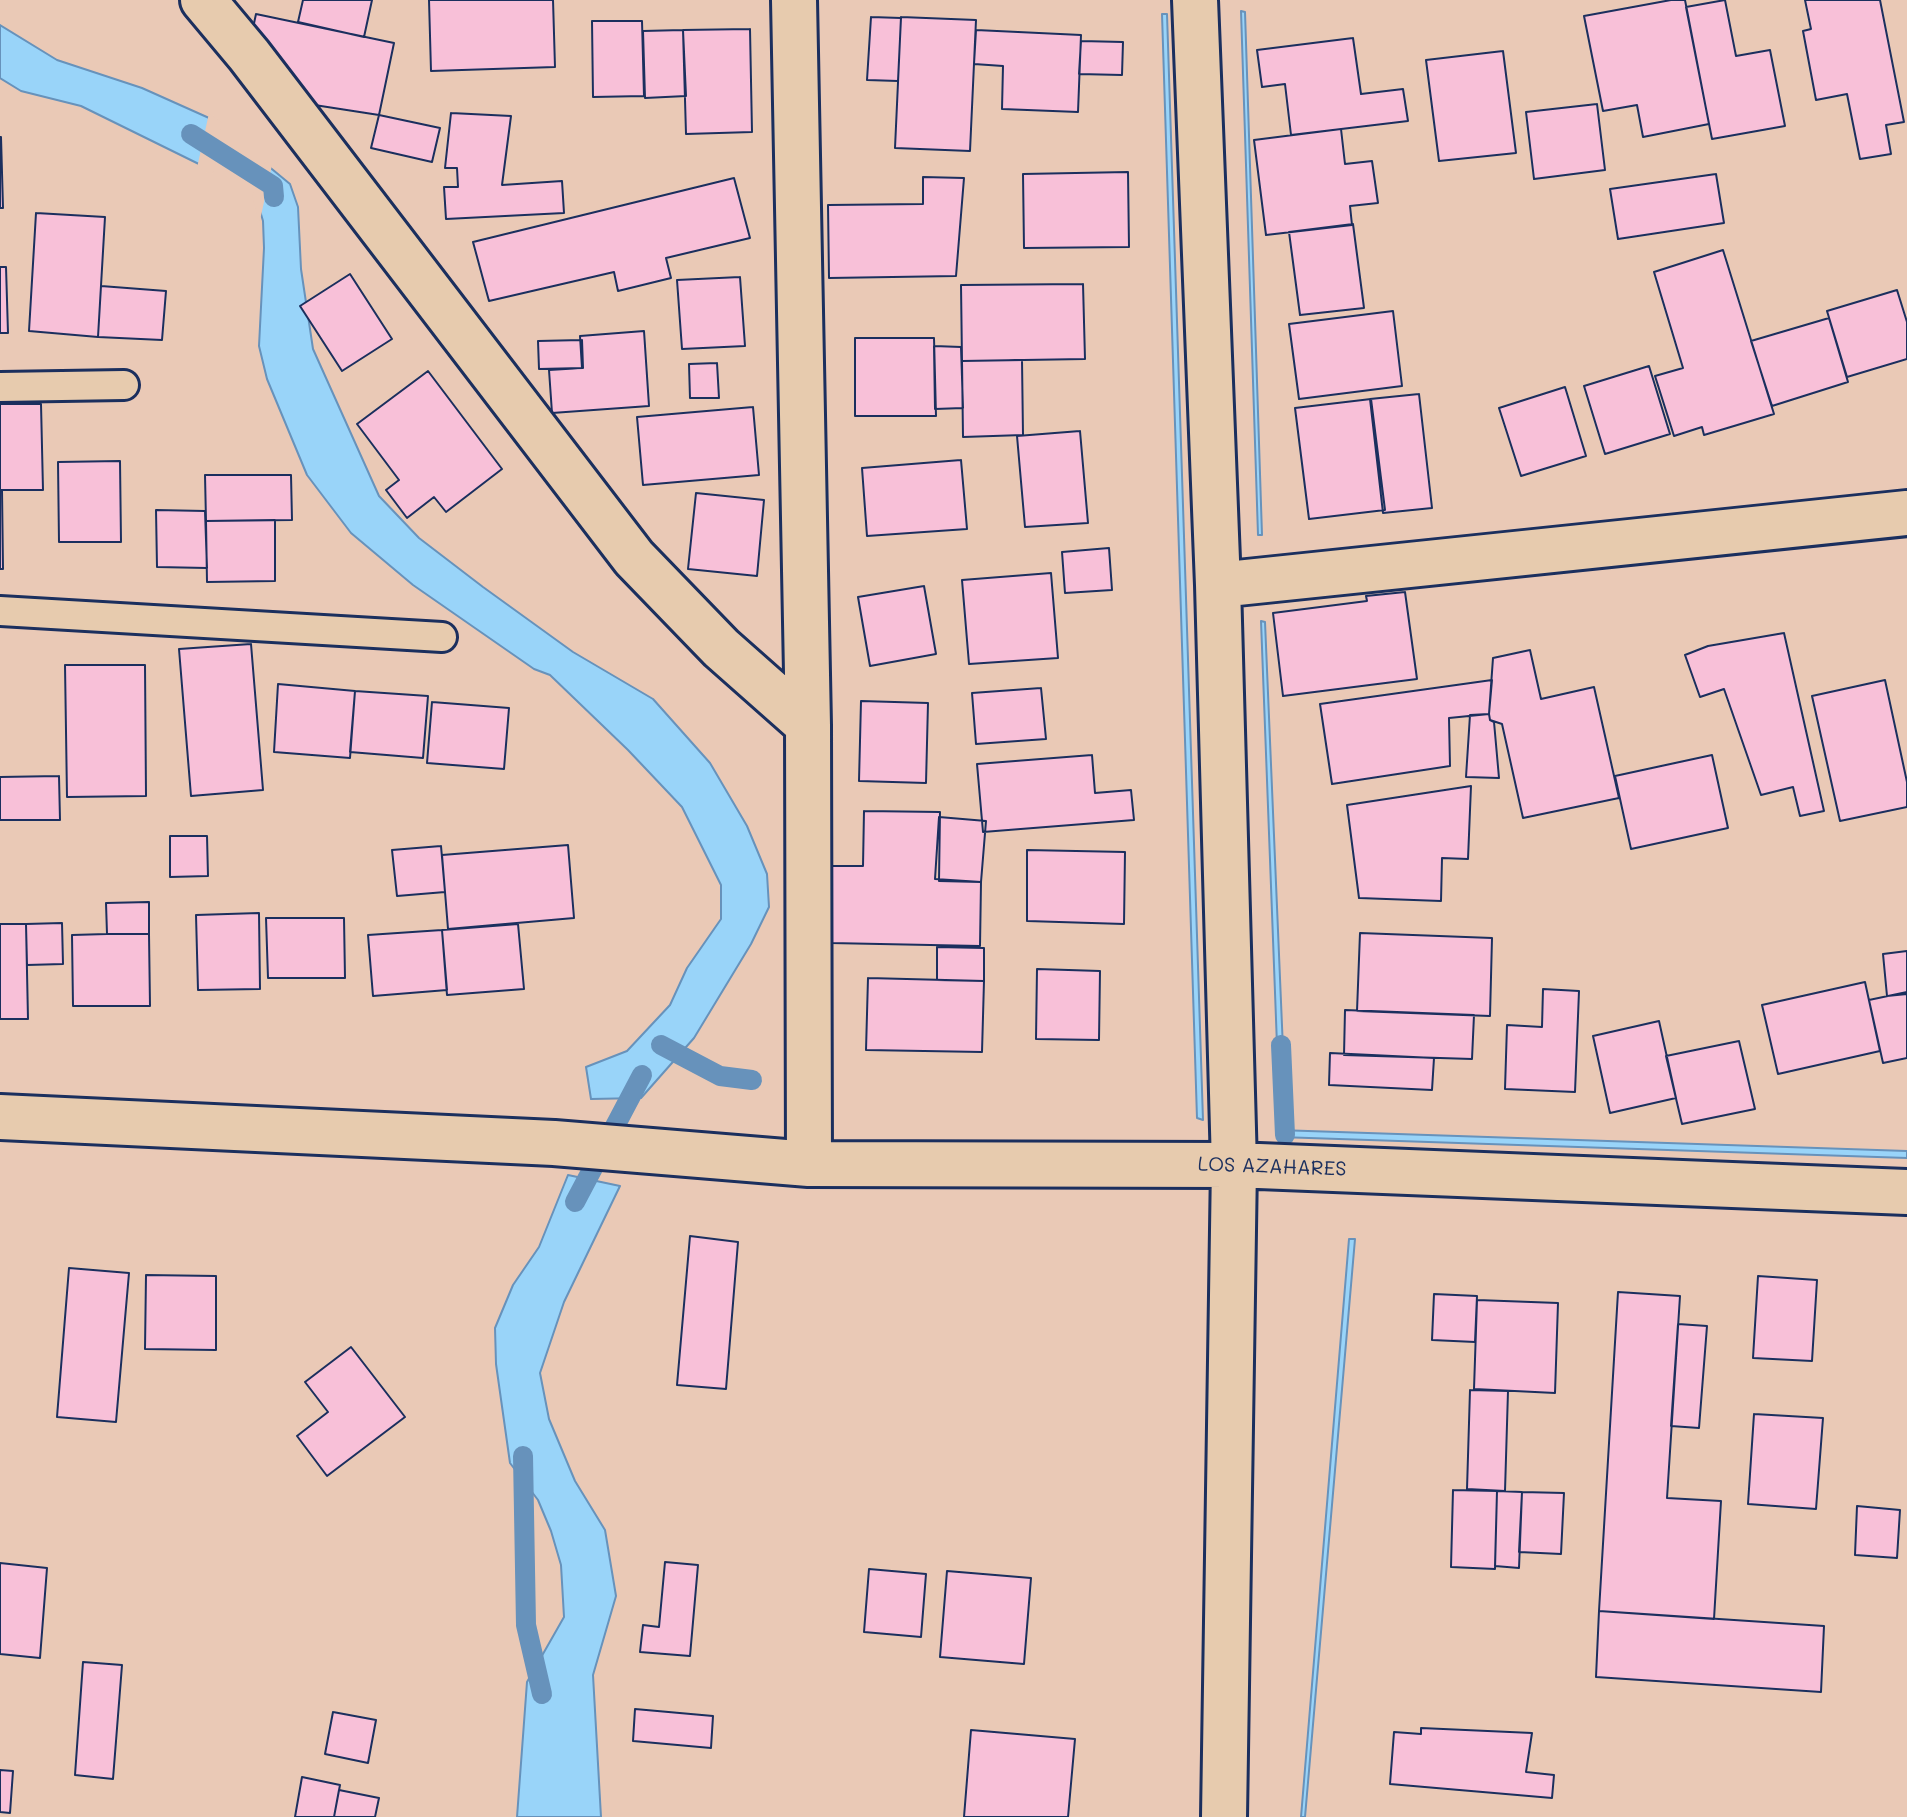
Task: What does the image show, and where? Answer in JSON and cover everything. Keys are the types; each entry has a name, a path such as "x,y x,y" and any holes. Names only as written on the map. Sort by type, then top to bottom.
{"street":[{"path":"203,0 634,558 721,648 808,725"},
{"path":"794,0 808,725 809,1164"},
{"path":"1196,0 1218,585 1234,1165 1224,1817"},
{"path":"1218,585 1907,513"},
{"name":"LOS AZAHARES","path":"0,1117 554,1143 809,1164 1234,1165 1907,1192"}],"lane":[{"path":"0,387 124,385"},
{"path":"0,611 442,637"}],"water":[{"path":"1241,11 1245,12 1262,535 1258,535"},
{"path":"1162,14 1167,14 1203,1120 1197,1118"},
{"path":"0,25 57,60 142,88 218,122 211,170 81,106 21,91 0,78"},
{"path":"267,165 290,184 298,207 301,269 313,349 379,496 419,538 483,587 573,652 653,699 710,763 747,826 767,874 769,907 751,944 694,1038 641,1098 591,1099 586,1067 627,1051 670,1005 687,968 721,919 721,885 682,807 628,750 550,675 534,669 413,585 351,533 307,475 267,379 259,346 264,248 263,221 256,197"},
{"path":"1261,621 1265,622 1284,1073 1278,1072"},
{"path":"1278,1130 1907,1151 1907,1158 1279,1137"},
{"path":"568,1175 620,1186 564,1302 540,1373 549,1419 575,1481 605,1530 616,1596 593,1675 601,1817 517,1817 527,1682 564,1617 561,1565 551,1531 538,1500 510,1463 496,1364 495,1328 513,1285 539,1247"},
{"path":"1349,1239 1355,1239 1305,1817 1301,1817"}],"pier":[{"path":"209,113 222,122 215,171 211,174 197,168"},
{"path":"267,161 272,165 259,225 252,196 263,164"}],"building":[{"path":"303,0 372,0 364,37 298,22"},
{"path":"429,0 553,0 555,67 431,71"},
{"path":"1685,0 1709,124 1643,137 1637,105 1603,111 1584,16"},
{"path":"1725,0 1736,56 1770,50 1785,126 1712,139 1686,7"},
{"path":"1805,0 1880,0 1904,122 1886,125 1891,154 1860,159 1847,94 1816,100 1803,31 1811,29"},
{"path":"256,14 394,43 379,115 308,104 253,28"},
{"path":"871,17 901,18 898,81 867,80"},
{"path":"901,17 976,20 970,151 895,148"},
{"path":"592,21 642,21 644,96 593,97"},
{"path":"750,29 752,132 686,134 683,30"},
{"path":"683,30 686,96 645,98 643,31"},
{"path":"976,30 1081,35 1078,112 1002,109 1003,66 974,64"},
{"path":"1353,38 1361,94 1403,89 1408,121 1291,135 1285,84 1262,87 1257,50"},
{"path":"1081,41 1123,42 1122,75 1079,74"},
{"path":"1503,51 1516,153 1439,161 1426,60"},
{"path":"1597,104 1605,170 1534,179 1526,112"},
{"path":"451,113 511,116 502,185 562,181 564,213 446,219 444,187 458,187 457,168 445,168"},
{"path":"379,115 440,128 432,162 371,148"},
{"path":"1341,129 1345,164 1372,161 1378,203 1350,206 1352,225 1266,235 1254,140"},
{"path":"1,137 3,208 0,208"},
{"path":"1128,172 1129,247 1024,248 1023,174"},
{"path":"1716,174 1724,223 1618,239 1610,189"},
{"path":"923,177 964,178 956,276 829,278 828,205 923,204"},
{"path":"734,178 750,238 666,258 671,278 618,291 614,272 489,301 473,242"},
{"path":"36,213 105,217 98,337 29,331"},
{"path":"1353,224 1364,308 1300,315 1289,232"},
{"path":"1723,250 1774,414 1704,435 1702,427 1674,436 1655,376 1683,368 1654,272"},
{"path":"0,267 6,267 8,333 0,333"},
{"path":"350,274 392,339 342,371 300,306"},
{"path":"740,277 745,346 682,349 677,280"},
{"path":"1083,284 1085,359 962,361 961,285"},
{"path":"101,286 166,291 162,340 98,337"},
{"path":"1897,290 1907,322 1907,359 1847,377 1827,311"},
{"path":"1393,311 1402,386 1299,399 1289,324"},
{"path":"1829,318 1848,382 1772,406 1751,341"},
{"path":"644,331 649,406 552,413 549,370 582,368 580,336"},
{"path":"855,338 934,338 936,416 855,416"},
{"path":"582,340 583,368 539,369 538,341"},
{"path":"934,346 961,347 963,408 935,409"},
{"path":"1022,360 1023,435 963,437 962,361"},
{"path":"717,363 719,398 690,398 689,364"},
{"path":"1649,366 1670,434 1605,454 1584,386"},
{"path":"428,371 502,469 446,512 434,497 407,518 386,490 399,480 357,424"},
{"path":"1565,387 1586,456 1521,476 1499,408"},
{"path":"1419,394 1432,508 1383,513 1370,399"},
{"path":"1371,399 1385,510 1309,519 1295,408"},
{"path":"0,404 41,404 43,490 0,490"},
{"path":"753,407 759,475 643,485 637,417"},
{"path":"1080,431 1088,523 1025,527 1017,436"},
{"path":"961,460 967,529 867,536 862,468"},
{"path":"120,461 121,542 59,542 58,462"},
{"path":"205,475 291,475 292,520 206,521"},
{"path":"2,490 3,569 0,569"},
{"path":"696,493 764,500 757,576 688,569"},
{"path":"156,510 205,511 207,568 157,567"},
{"path":"275,520 275,581 207,582 206,521"},
{"path":"1109,548 1112,590 1065,593 1062,552"},
{"path":"1051,573 1058,658 969,664 962,580"},
{"path":"924,586 936,654 870,666 858,597"},
{"path":"1405,592 1417,679 1283,696 1273,613 1367,601 1366,596"},
{"path":"1784,633 1824,811 1800,816 1793,787 1761,795 1724,689 1700,697 1685,655 1708,646"},
{"path":"251,644 263,790 191,796 179,649"},
{"path":"1530,650 1541,699 1594,687 1619,798 1523,818 1502,724 1490,720 1489,714 1493,658"},
{"path":"65,665 145,665 146,796 67,797"},
{"path":"1492,680 1489,714 1449,718 1450,766 1332,784 1320,704"},
{"path":"1885,680 1907,782 1907,807 1840,821 1812,696"},
{"path":"278,684 355,691 350,758 274,752"},
{"path":"1041,688 1046,739 976,744 972,693"},
{"path":"355,691 428,696 423,758 350,752"},
{"path":"861,701 928,703 926,783 859,781"},
{"path":"432,702 509,708 504,769 427,763"},
{"path":"1489,714 1494,722 1499,778 1466,777 1470,715"},
{"path":"1092,755 1095,793 1131,790 1134,820 983,832 977,764"},
{"path":"1712,755 1728,828 1631,849 1615,776"},
{"path":"59,776 60,820 0,820 0,777"},
{"path":"1471,786 1468,859 1442,858 1441,901 1359,898 1347,805"},
{"path":"864,811 940,812 939,881 981,882 980,946 830,943 831,866 863,866"},
{"path":"939,817 986,821 981,882 935,879"},
{"path":"170,836 207,836 208,876 170,877"},
{"path":"568,845 574,918 448,929 442,855"},
{"path":"441,846 445,892 397,896 392,850"},
{"path":"1027,850 1125,852 1124,924 1027,921"},
{"path":"149,902 149,934 107,934 106,903"},
{"path":"259,913 260,989 198,990 196,915"},
{"path":"266,918 344,918 345,978 268,978"},
{"path":"62,923 63,964 27,965 26,924"},
{"path":"0,924 26,924 28,1019 0,1019"},
{"path":"518,924 524,989 447,995 442,930"},
{"path":"442,930 447,990 373,996 368,935"},
{"path":"1360,933 1492,938 1490,1016 1357,1011"},
{"path":"149,934 150,1006 73,1006 72,935"},
{"path":"937,947 984,948 984,981 937,980"},
{"path":"1907,951 1907,994 1887,996 1883,954"},
{"path":"1037,969 1100,971 1099,1040 1036,1039"},
{"path":"868,978 984,981 982,1052 866,1050"},
{"path":"1865,982 1880,1051 1778,1074 1762,1005"},
{"path":"1543,989 1579,991 1575,1092 1505,1089 1507,1025 1542,1027"},
{"path":"1907,992 1907,1058 1883,1063 1869,1000"},
{"path":"1345,1010 1474,1015 1472,1059 1344,1055"},
{"path":"1659,1021 1676,1098 1610,1113 1593,1036"},
{"path":"1739,1041 1755,1109 1682,1124 1666,1056"},
{"path":"1330,1053 1434,1058 1432,1090 1329,1085"},
{"path":"690,1236 738,1242 726,1389 677,1385"},
{"path":"69,1268 129,1273 116,1422 57,1417"},
{"path":"146,1275 216,1276 216,1350 145,1349"},
{"path":"1758,1276 1817,1280 1812,1361 1753,1358"},
{"path":"1618,1292 1680,1296 1667,1498 1721,1501 1714,1619 1599,1611"},
{"path":"1434,1294 1477,1296 1475,1342 1432,1340"},
{"path":"1477,1300 1558,1303 1555,1393 1474,1389"},
{"path":"1678,1324 1707,1326 1699,1428 1671,1426"},
{"path":"351,1347 405,1417 327,1476 297,1436 328,1412 305,1382"},
{"path":"1470,1390 1508,1391 1505,1491 1467,1489"},
{"path":"1754,1414 1823,1418 1816,1509 1748,1504"},
{"path":"1453,1490 1497,1491 1495,1569 1451,1567"},
{"path":"1497,1491 1522,1492 1519,1568 1495,1566"},
{"path":"1522,1492 1564,1493 1561,1554 1519,1552"},
{"path":"1857,1506 1900,1510 1897,1558 1855,1555"},
{"path":"665,1562 698,1565 690,1656 640,1652 643,1625 659,1627"},
{"path":"0,1563 47,1568 40,1658 0,1654"},
{"path":"869,1569 926,1574 921,1637 864,1632"},
{"path":"947,1571 1031,1578 1024,1664 940,1657"},
{"path":"1599,1611 1824,1626 1821,1692 1596,1677"},
{"path":"83,1662 122,1665 113,1779 75,1775"},
{"path":"635,1709 713,1716 711,1748 633,1741"},
{"path":"333,1712 376,1720 368,1763 325,1754"},
{"path":"1421,1728 1532,1733 1526,1772 1554,1775 1552,1798 1390,1784 1394,1732 1421,1734"},
{"path":"971,1730 1075,1739 1068,1817 964,1817"},
{"path":"0,1770 13,1771 10,1813 0,1812"},
{"path":"302,1777 340,1785 334,1817 295,1817"},
{"path":"339,1790 379,1798 375,1817 334,1817"}],"waterway":[{"path":"191,134 273,186 274,197"},
{"path":"661,1045 720,1076 752,1080"},
{"path":"1281,1045 1285,1135"},
{"path":"575,1202 642,1075"},
{"path":"523,1456 526,1625 542,1694"}]}
